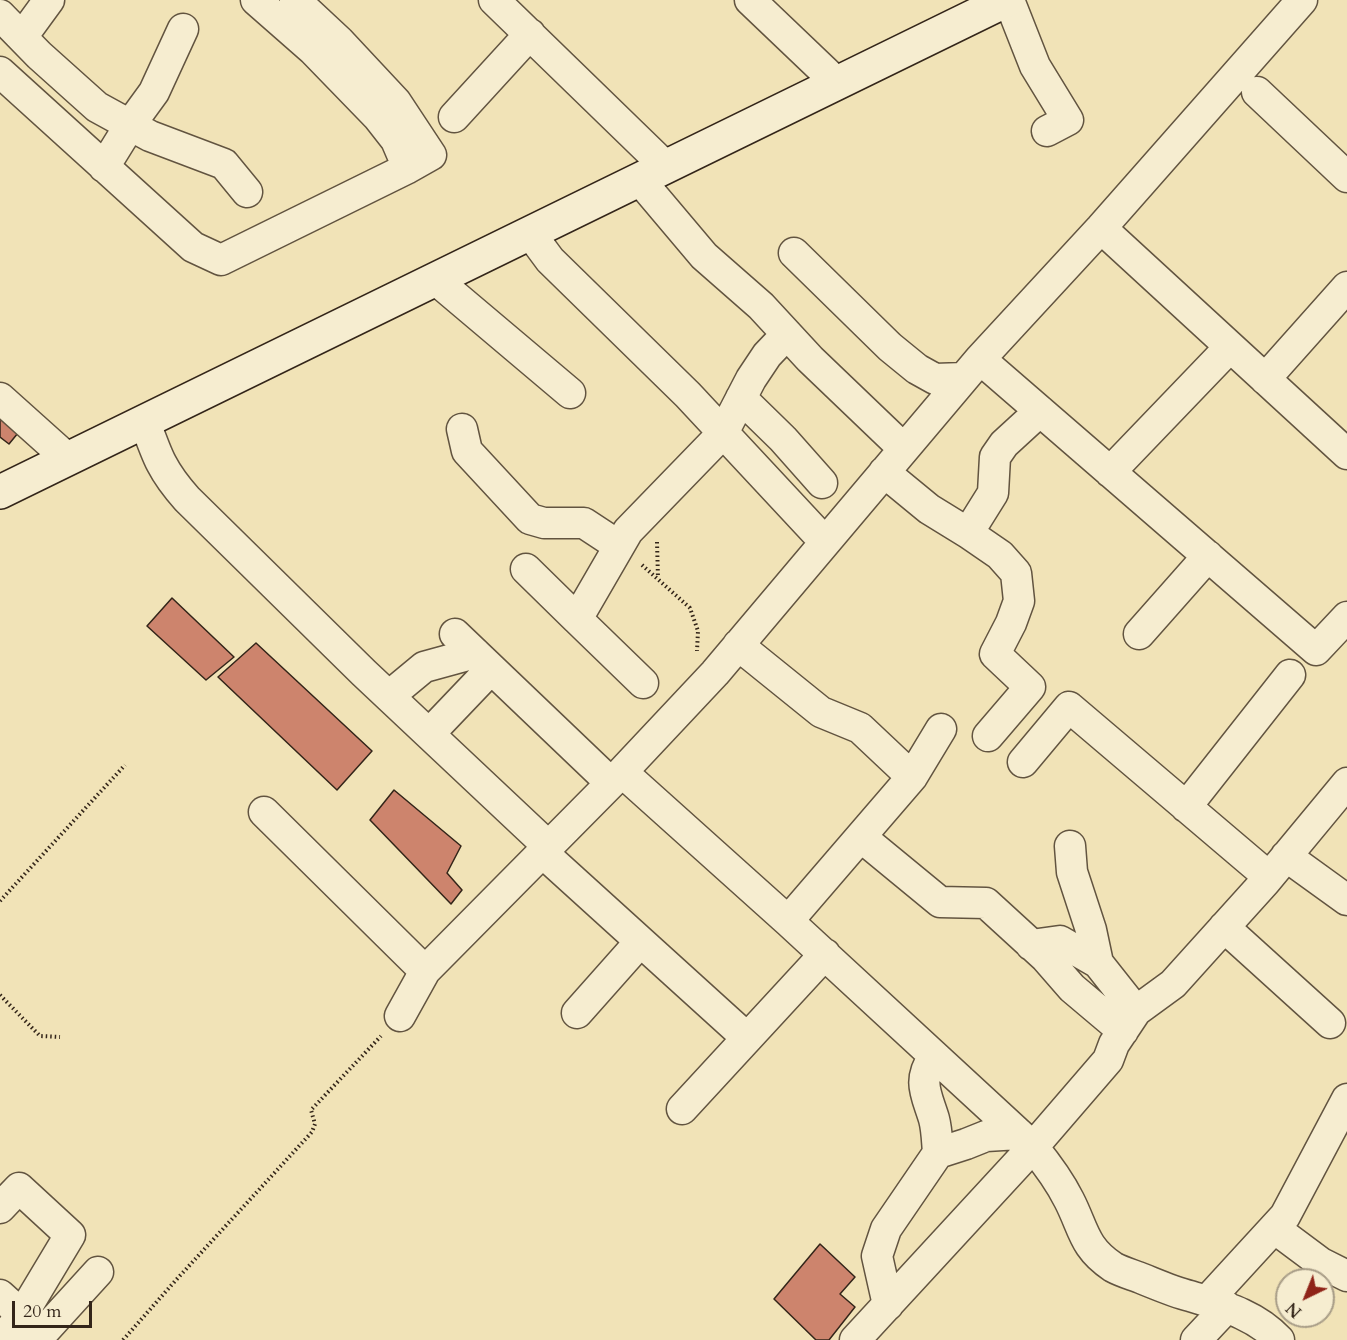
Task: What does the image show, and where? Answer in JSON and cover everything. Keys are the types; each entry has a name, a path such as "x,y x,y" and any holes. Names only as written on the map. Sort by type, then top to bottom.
{"street":[{"path":"12,0 22,37"},
{"path":"22,37 49,0"},
{"path":"256,0 313,50 378,117 396,140 408,168"},
{"path":"0,72 193,248 221,260 431,155 396,102 339,41 295,0"},
{"path":"494,0 530,34 652,173 704,256 761,306 810,359 904,449"},
{"path":"750,0 837,83"},
{"path":"0,492 1008,0 1035,66 1068,120 1047,131"},
{"path":"400,1016 425,971 546,850 695,694 972,369 1101,228 1302,0"},
{"path":"0,15 97,107 150,135 224,164 247,192"},
{"path":"104,167 154,92 183,29"},
{"path":"454,117 530,34"},
{"path":"1257,92 1347,177"},
{"path":"1101,228 1347,454"},
{"path":"530,233 550,260 687,396 825,542"},
{"path":"794,254 882,340 917,369 935,379 972,369 1040,411 1316,650 1347,617"},
{"path":"435,279 570,393"},
{"path":"1265,379 1347,287"},
{"path":"577,619 628,531 723,433 767,355 787,334"},
{"path":"1110,472 1230,347"},
{"path":"0,398 68,459"},
{"path":"741,398 783,439 822,483"},
{"path":"968,532 993,493 995,457 1004,444 1040,411"},
{"path":"145,422 160,464 172,482 640,942 747,1038"},
{"path":"462,429 467,451 530,519 544,523 584,523 620,546"},
{"path":"884,472 929,509 968,532 1000,555 1016,573 1018,601 1011,623 995,654 1030,687 988,736"},
{"path":"1139,634 1208,556"},
{"path":"525,569 643,683"},
{"path":"738,645 821,712 860,729 885,751 927,753 861,837 788,921"},
{"path":"389,696 424,667 474,652"},
{"path":"429,734 474,652"},
{"path":"474,652 617,777 788,921 1026,1140 1051,1169 1069,1200 1090,1247 1100,1257 1116,1268 1189,1296 1217,1304 1262,1325 1279,1340"},
{"path":"1186,807 1290,675"},
{"path":"1023,762 1069,707 1186,807 1277,867 1347,900"},
{"path":"876,1327 1026,1140 1108,1060 1113,1044 1129,1021 1173,984 1277,867 1347,783"},
{"path":"264,812 425,971"},
{"path":"861,837 940,902 986,903 1072,988 1129,1021"},
{"path":"1070,846 1071,872 1091,930 1098,963 1129,1021"},
{"path":"1224,927 1330,1023"},
{"path":"1031,945 1060,941 1098,963"},
{"path":"577,1013 640,942"},
{"path":"682,1109 825,954"},
{"path":"934,1056 926,1068 923,1089 935,1122 938,1153"},
{"path":"1196,1340 1217,1304 1285,1216 1347,1099"},
{"path":"876,1327 877,1256 886,1229 938,1153 986,1136 1026,1140"},
{"path":"0,1208 19,1188 70,1235 11,1305 0,1339"},
{"path":"1274,1228 1321,1263 1347,1276"},
{"path":"36,1340 98,1272"}],"path":[{"path":"620,546 666,584 690,608 698,631 695,694"},
{"path":"0,901 125,765"},
{"path":"0,995 40,1036 60,1037"},
{"path":"123,1340 312,1132 315,1124 311,1110 400,1016"}],"building":[{"path":"0,417 18,433 9,444 0,437"},
{"path":"172,598 234,657 206,680 147,626"},
{"path":"256,643 372,751 337,790 218,677"},
{"path":"394,790 461,846 447,873 462,890 451,904 370,820"},
{"path":"820,1244 855,1277 840,1294 855,1307 829,1340 816,1340 774,1299"}]}
